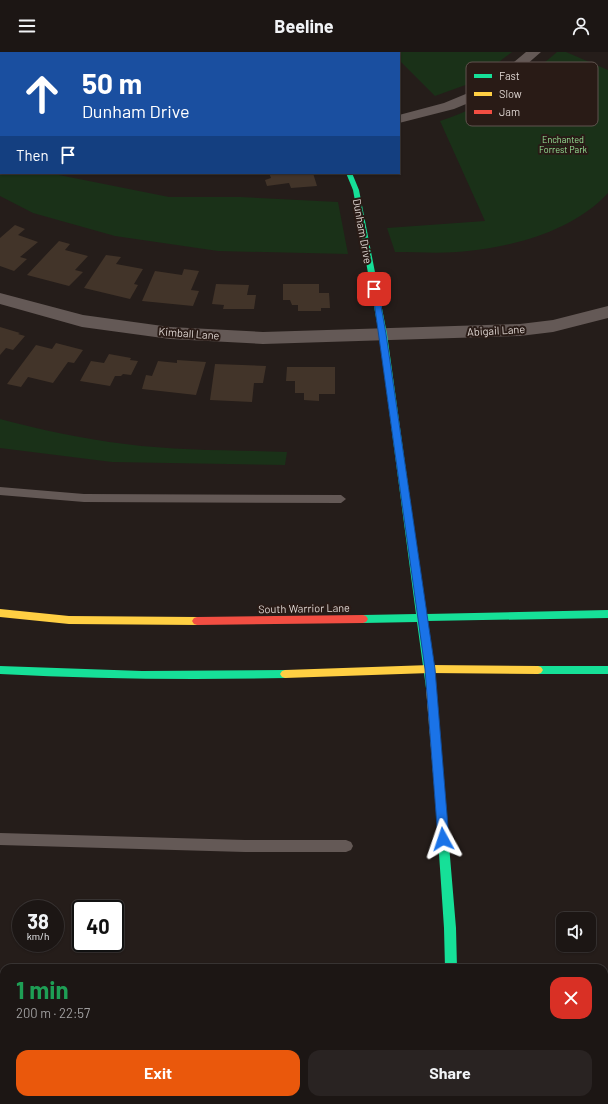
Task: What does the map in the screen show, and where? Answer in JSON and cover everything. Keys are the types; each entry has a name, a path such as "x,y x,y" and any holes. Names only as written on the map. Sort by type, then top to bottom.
{"street":[{"path":"522,62 534,52"},
{"path":"400,119 449,106 466,99"},
{"name":"Dunham Drive","path":"349,174 356,190 383,334 421,618 430,669 450,928 451,964"},
{"name":"Kimball Lane","path":"0,298 82,321 170,333 263,338 383,334"},
{"name":"Abigail Lane","path":"383,334 520,330 553,326 608,312"},
{"name":"South Warrior Lane","path":"0,613 77,620 243,621 608,614"},
{"path":"0,670 79,674 213,676 430,669 608,670"}],"lane":[{"path":"0,490 84,498 341,499"},
{"path":"0,839 245,846 346,846"}],"green space":[{"path":"400,52 512,52 499,62 466,62 466,85 435,96 400,61"},
{"path":"557,52 566,52 589,62 544,62"},
{"name":"Enchanted Forrest Park","path":"598,66 608,70 608,193 579,217 544,234 525,240 487,249 459,252 395,252 387,228 485,221 440,121 466,111 466,126 598,126"},
{"path":"0,174 54,174 169,197 240,197 338,202 348,254 218,251 115,236 33,213 0,196"},
{"path":"0,419 62,434 125,444 186,449 287,452 285,465 112,462 0,448"}],"building":[{"path":"269,174 313,174 317,186 291,188 289,183 267,186 265,180 271,178"},
{"path":"15,225 25,229 18,235 38,242 20,257 27,259 14,271 0,266 0,238"},
{"path":"59,241 70,244 65,250 88,256 75,270 83,272 69,286 27,275"},
{"path":"106,255 121,257 116,264 143,269 134,284 138,285 130,299 84,288"},
{"path":"184,269 199,271 191,290 199,291 193,306 142,301 155,271 182,275"},
{"path":"216,284 249,285 247,295 256,295 254,309 223,309 224,305 212,304"},
{"path":"283,284 319,284 319,293 329,293 330,308 321,308 321,311 298,311 298,305 292,305 290,300 283,300"},
{"path":"0,327 25,336 13,350 6,348 0,355"},
{"path":"56,343 83,350 74,363 68,362 53,383 28,377 21,387 7,384 36,345 52,349"},
{"path":"109,354 131,358 130,360 138,361 131,375 123,374 121,376 115,376 110,386 80,381 91,361 104,363"},
{"path":"177,360 206,362 196,395 142,389 146,375 152,376 158,361 177,363"},
{"path":"215,364 266,366 263,383 254,383 252,402 210,400"},
{"path":"287,367 335,367 335,394 319,394 319,401 304,400 304,393 295,393 295,381 286,381"}],"traffic: fast":[{"path":"349,174 356,190 383,334 431,688"},
{"path":"363,619 608,614"},
{"path":"0,670 142,675 285,674"},
{"path":"538,670 608,670"},
{"path":"441,809 450,928 451,964"}],"traffic: slow":[{"path":"0,613 69,620 197,621"},
{"path":"285,674 430,669 538,670"},
{"path":"431,688 441,809"}],"traffic: jam":[{"path":"197,621 363,619"}],"route":[{"path":"374,289 383,334 421,618 430,669 443,839"}]}
